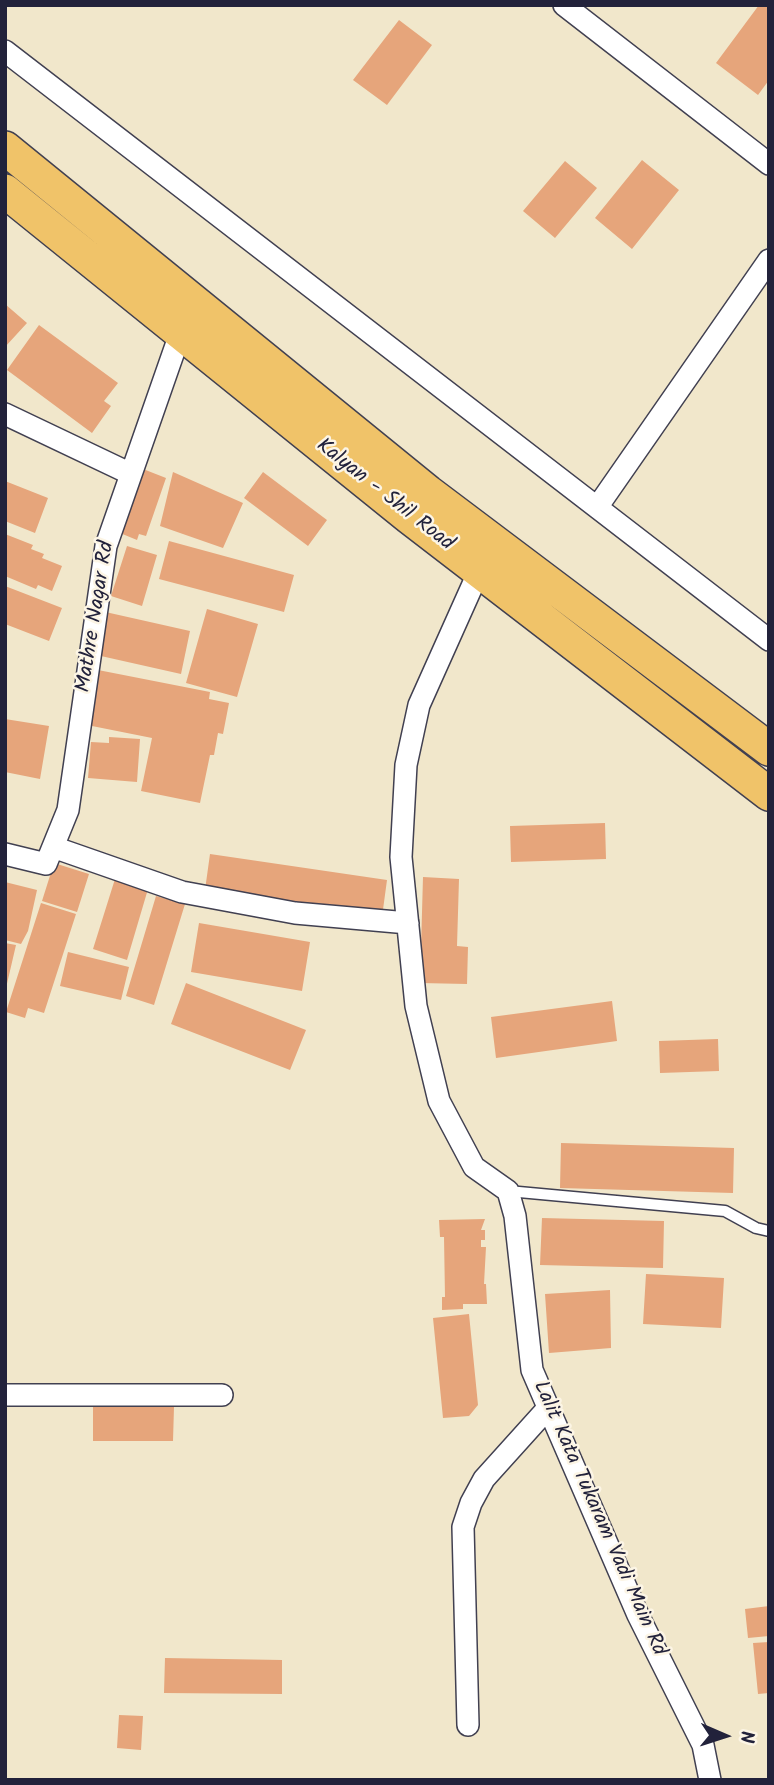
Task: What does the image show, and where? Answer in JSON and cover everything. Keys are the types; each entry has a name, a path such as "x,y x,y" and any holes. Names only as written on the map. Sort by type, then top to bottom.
{"main road":[{"name":"Kalyan - Shil Road","path":"5,148 203,311 490,559 769,794"},
{"name":"Kalyan - Shil Road","path":"5,191 180,334 490,559 769,749"}],"street":[{"path":"564,5 769,164"},
{"path":"5,51 769,640"},
{"path":"598,506 769,260"},
{"name":"Mathre Nagar Rd","path":"53,847 68,810 106,546 180,334"},
{"path":"5,414 131,474"},
{"path":"490,559 418,705 406,765 401,857 416,1006 439,1101 474,1167 508,1191"},
{"path":"5,854 46,864 53,847 182,892 295,912 408,923"},
{"name":"Lalit Kata Tukaram Vadi Main Rd","path":"508,1191 515,1216 532,1370 638,1615 703,1745 710,1780"},
{"path":"5,1395 222,1395"},
{"path":"468,1725 463,1527 471,1503 484,1479 548,1408"}],"lane":[{"path":"508,1191 725,1211 756,1228 769,1231"}],"building":[{"path":"759,5 769,5 769,80 758,95 716,63"},
{"path":"399,20 432,45 387,105 353,80"},
{"path":"642,160 679,190 632,249 595,218"},
{"path":"565,161 597,188 555,238 523,211"},
{"path":"5,304 27,323 5,347"},
{"path":"39,325 118,383 104,401 111,406 92,433 7,370"},
{"path":"143,469 166,478 146,536 139,534 137,540 120,533"},
{"path":"173,472 243,503 223,548 160,526"},
{"path":"263,472 327,520 308,546 244,498"},
{"path":"5,481 48,498 35,533 5,521"},
{"path":"5,534 33,545 31,549 44,554 42,558 62,566 52,591 38,585 36,589 5,576"},
{"path":"169,541 294,575 284,612 159,579"},
{"path":"127,546 157,555 142,606 111,596"},
{"path":"5,586 62,608 49,641 5,624"},
{"path":"207,609 258,624 237,697 186,683"},
{"path":"101,611 190,631 181,674 92,654"},
{"path":"98,670 210,692 209,699 229,703 223,734 218,733 214,755 210,755 200,803 141,791 152,738 87,725"},
{"path":"5,719 49,726 40,779 5,772"},
{"path":"109,737 140,739 137,782 88,778 91,742 109,743"},
{"path":"605,823 606,859 511,862 510,826"},
{"path":"210,854 387,880 382,917 205,890"},
{"path":"54,863 89,874 77,912 42,901"},
{"path":"423,877 459,879 457,946 468,947 467,984 420,983"},
{"path":"115,879 148,889 127,960 93,949"},
{"path":"5,882 37,890 28,931 21,944 5,940"},
{"path":"156,896 185,904 154,1005 126,996"},
{"path":"41,903 76,914 44,1013 28,1008 25,1018 6,1012"},
{"path":"199,923 310,942 302,991 191,972"},
{"path":"5,943 16,945 6,988 5,988"},
{"path":"68,952 129,967 121,1000 60,986"},
{"path":"186,983 306,1030 290,1070 171,1024"},
{"path":"612,1001 617,1041 496,1058 491,1017"},
{"path":"718,1039 719,1071 660,1073 659,1041"},
{"path":"561,1143 734,1148 733,1193 560,1188"},
{"path":"542,1218 664,1221 663,1268 540,1265"},
{"path":"485,1219 481,1230 485,1230 485,1240 481,1240 481,1247 486,1247 484,1284 487,1304 463,1304 463,1309 442,1310 442,1297 445,1297 444,1237 440,1237 439,1220"},
{"path":"646,1274 724,1278 721,1328 643,1324"},
{"path":"610,1290 611,1348 549,1353 545,1294"},
{"path":"469,1314 478,1405 469,1416 443,1418 433,1318"},
{"path":"93,1406 174,1407 173,1441 93,1441"},
{"path":"769,1606 769,1636 748,1638 745,1609"},
{"path":"769,1642 769,1693 758,1694 753,1643"},
{"path":"165,1658 282,1660 282,1694 164,1693"},
{"path":"119,1715 143,1716 141,1750 117,1748"}]}
